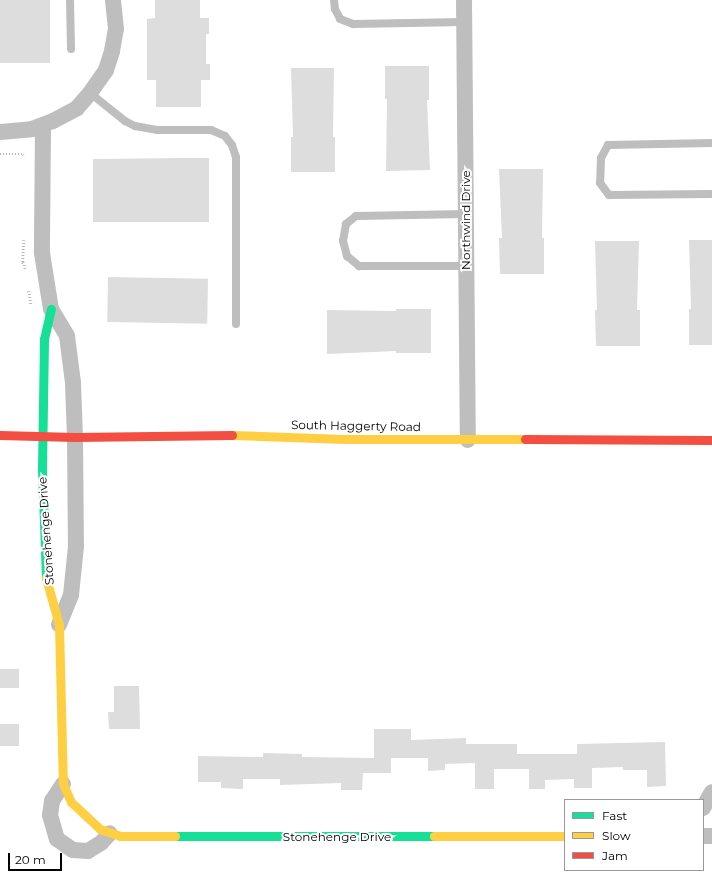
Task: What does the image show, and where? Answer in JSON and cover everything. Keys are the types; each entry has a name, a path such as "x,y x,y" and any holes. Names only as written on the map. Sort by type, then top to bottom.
{"street":[{"path":"0,132 15,132 43,126 65,116 77,108 90,93 106,70 112,51 116,29 113,0"},
{"name":"Northwind Drive","path":"464,0 468,440"},
{"path":"43,126 42,253 51,309"},
{"name":"Stonehenge Drive","path":"51,309 44,340 42,468 46,579 59,625 63,784 71,802 82,814 90,822 110,833 128,836 564,836"},
{"name":"Stonehenge Drive","path":"51,309 67,336 72,383 75,437 76,546 71,595 59,625"},
{"name":"South Haggerty Road","path":"0,435 75,437 222,435 344,439 468,440 712,440"},
{"path":"63,784 52,801 50,815 57,839 73,850 88,850 101,843 110,833"},
{"path":"704,806 712,792"}],"lane":[{"path":"70,0 71,49"},
{"path":"334,0 334,9 340,19 353,24 464,22"},
{"path":"90,93 125,121 135,126 157,130 211,130 225,136 232,145 236,157 236,324"},
{"path":"712,143 608,145 601,158 600,183 609,196 712,194"},
{"path":"466,214 356,216 346,224 343,241 347,256 359,266 466,266"}],"building":[{"path":"0,0 50,0 50,63 0,63"},
{"path":"155,0 200,0 200,18 209,18 209,34 206,34 206,64 210,64 210,80 201,80 201,107 156,107 156,80 147,80 147,19 155,18"},
{"path":"385,66 429,66 429,100 427,100 430,170 386,171 387,99 385,99"},
{"path":"291,68 334,68 333,137 335,137 335,172 291,172 291,137 293,137"},
{"path":"209,158 209,222 93,222 93,159"},
{"path":"499,169 543,169 542,238 544,238 544,274 500,274 499,238 502,238"},
{"path":"689,240 712,240 712,345 689,345 689,309 691,309"},
{"path":"595,241 639,241 637,310 640,310 640,346 596,346 595,310 597,310"},
{"path":"108,277 208,279 207,324 107,322"},
{"path":"396,309 431,309 431,353 396,353 396,351 327,354 327,310 396,311"},
{"path":"0,669 19,669 19,688 0,688"},
{"path":"114,686 139,686 140,729 109,729 108,712 114,712"},
{"path":"0,724 19,724 19,746 0,746"},
{"path":"374,729 411,729 411,740 466,738 466,744 517,744 517,754 577,754 577,744 665,742 666,786 647,787 647,770 623,770 623,767 592,768 592,788 574,788 574,779 545,780 545,789 529,789 529,769 494,769 494,789 475,789 475,763 445,764 445,770 428,771 428,758 391,758 391,773 363,773 362,790 341,790 341,783 280,785 280,779 243,779 243,789 221,788 221,782 198,782 198,756 263,757 263,753 302,754 302,757 374,758"}],"traffic: fast":[{"path":"46,578 42,468 44,339 51,309"},
{"path":"175,836 434,836"}],"traffic: slow":[{"path":"232,435 344,439 525,439"},
{"path":"46,578 59,625 63,784 71,802 100,829 120,836 175,836"},
{"path":"434,836 564,836"}],"traffic: jam":[{"path":"0,435 75,437 232,435"},
{"path":"525,439 712,440"}]}
